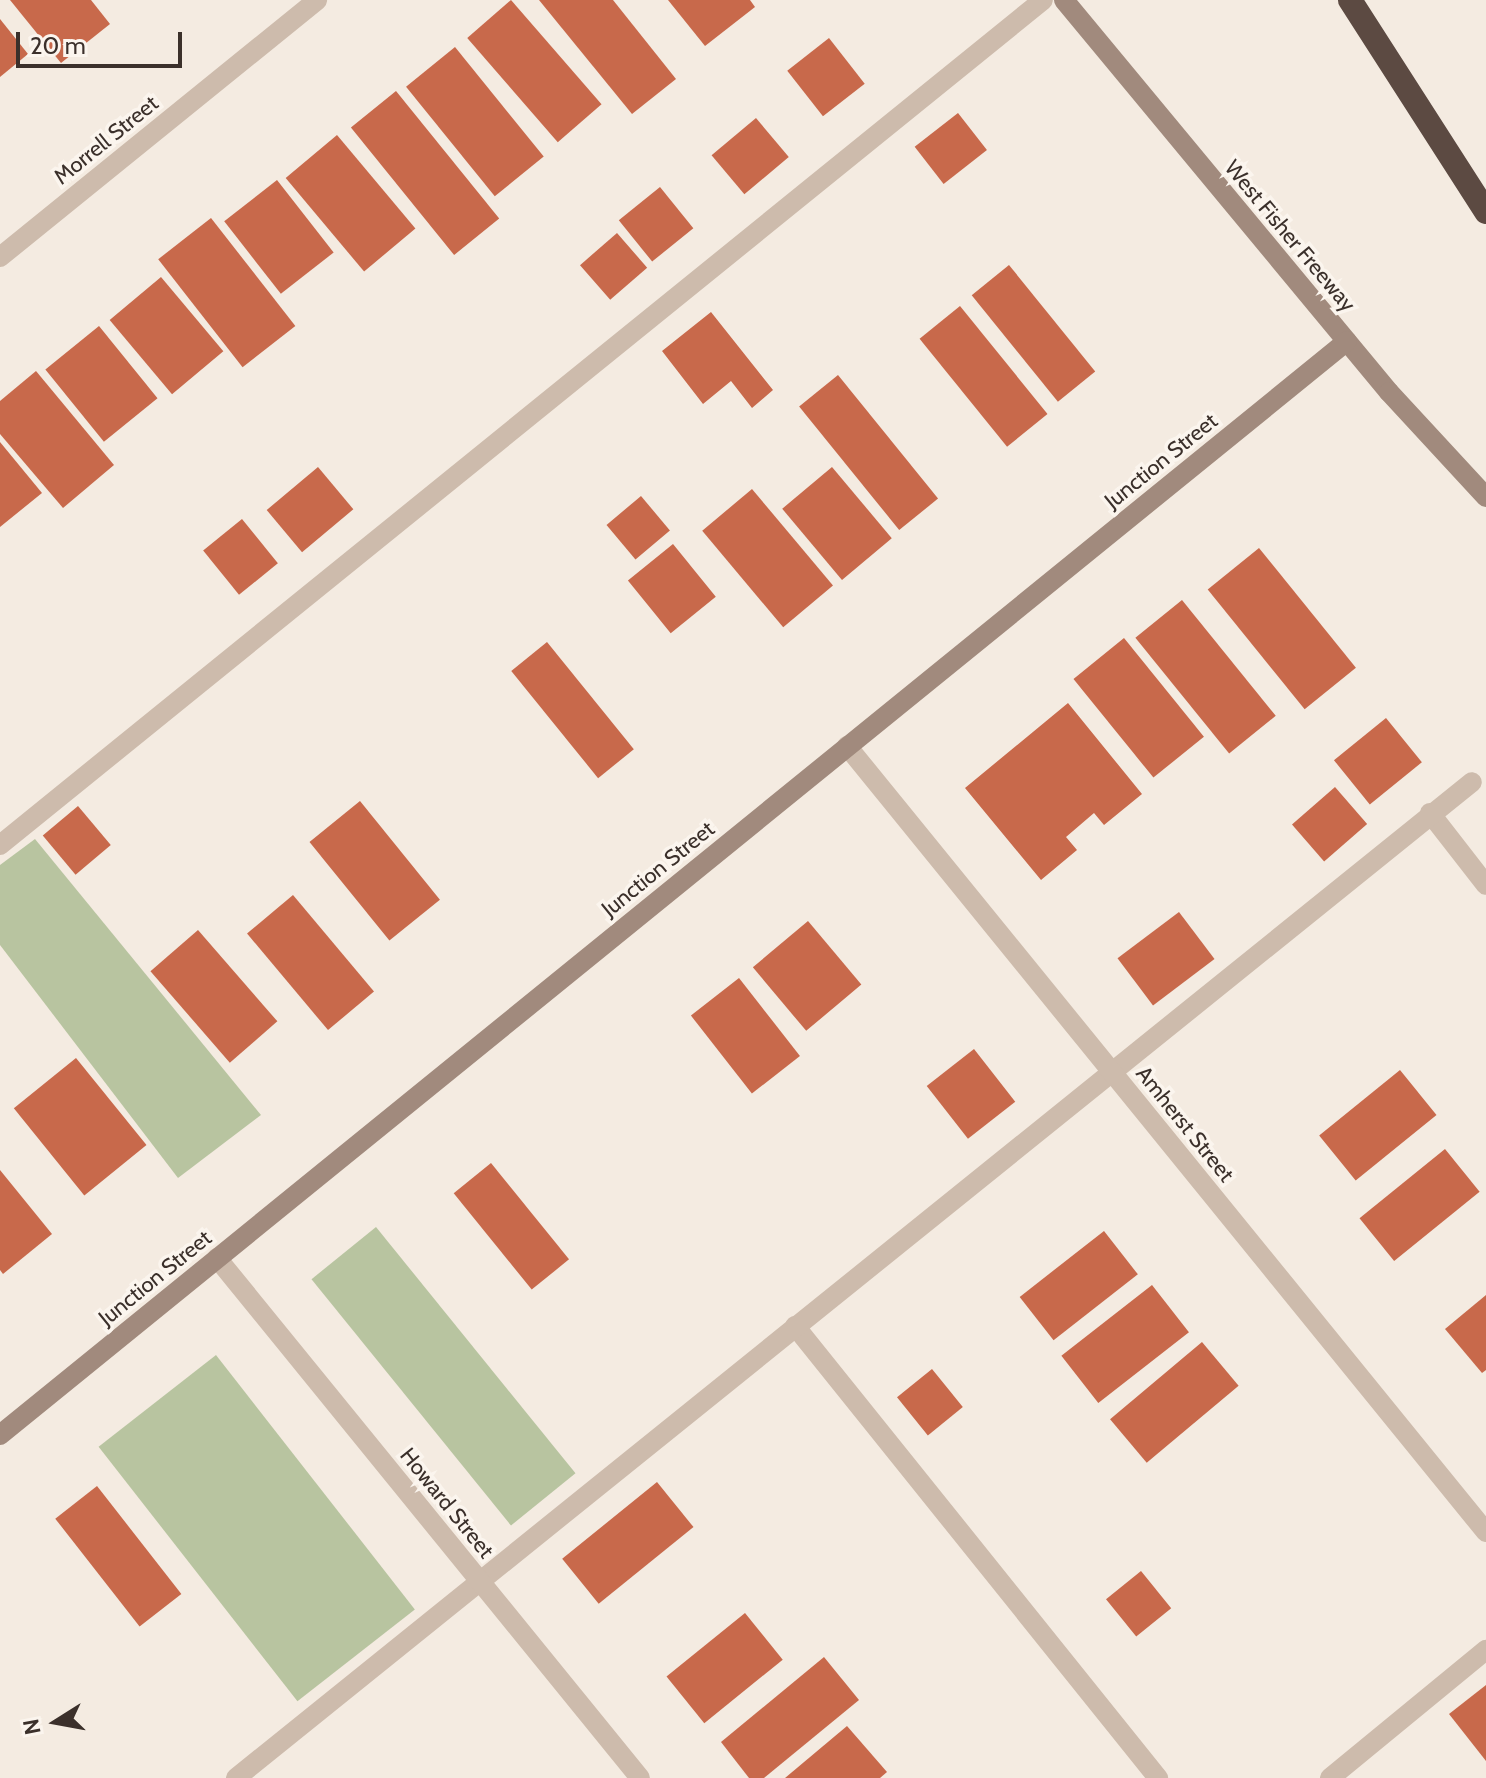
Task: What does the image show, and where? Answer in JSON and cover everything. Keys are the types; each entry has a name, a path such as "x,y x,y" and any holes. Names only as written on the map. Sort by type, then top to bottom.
{"highway":[{"path":"1350,0 1486,212"}],"street":[{"name":"Morrell Street","path":"0,257 317,0"},
{"path":"0,845 1043,0"},
{"name":"West Fisher Freeway","path":"1064,0 1347,341 1486,497"},
{"name":"Junction Street","path":"0,1435 1347,341"},
{"name":"Amherst Street","path":"847,746 1486,1532"},
{"path":"236,1778 1472,782"},
{"path":"1430,813 1486,885"},
{"name":"Howard Street","path":"217,1258 640,1778"},
{"path":"795,1326 1158,1778"},
{"path":"1330,1778 1486,1650"}],"green space":[{"path":"35,839 261,1115 178,1178 0,945 0,865"},
{"path":"376,1227 575,1473 511,1526 311,1279"},
{"path":"216,1355 415,1610 297,1701 99,1447"}],"building":[{"path":"10,0 91,0 110,24 61,63"},
{"path":"511,0 602,104 558,142 467,38"},
{"path":"539,0 613,0 676,79 632,114"},
{"path":"668,0 750,0 755,7 705,46"},
{"path":"0,19 28,54 0,77"},
{"path":"829,38 865,84 823,116 787,71"},
{"path":"455,47 544,157 495,196 406,87"},
{"path":"396,91 499,218 454,255 351,128"},
{"path":"958,113 987,150 944,184 915,147"},
{"path":"756,118 789,157 744,194 712,155"},
{"path":"337,135 415,228 364,272 286,178"},
{"path":"277,180 334,252 281,294 224,221"},
{"path":"660,187 693,228 652,262 619,220"},
{"path":"211,218 295,326 243,367 158,259"},
{"path":"617,233 647,268 610,300 580,265"},
{"path":"1009,265 1095,371 1058,402 972,295"},
{"path":"161,277 223,351 172,394 110,320"},
{"path":"960,306 1047,414 1007,447 920,339"},
{"path":"711,312 773,390 752,408 731,381 703,404 662,351"},
{"path":"99,326 158,398 104,442 45,369"},
{"path":"36,371 114,465 63,508 0,434 0,401"},
{"path":"838,375 938,499 899,530 799,406"},
{"path":"0,442 42,493 0,527"},
{"path":"318,467 353,509 302,552 267,510"},
{"path":"832,467 892,538 842,580 782,509"},
{"path":"752,489 833,586 783,627 702,531"},
{"path":"641,496 670,530 635,559 607,525"},
{"path":"242,519 278,563 239,595 203,550"},
{"path":"673,544 716,597 671,633 628,581"},
{"path":"1259,548 1356,668 1305,709 1208,590"},
{"path":"1182,600 1276,716 1229,754 1135,638"},
{"path":"1124,638 1204,737 1153,778 1073,679"},
{"path":"547,642 634,749 598,778 511,671"},
{"path":"1068,703 1142,794 1104,825 1094,813 1066,837 1077,850 1041,880 965,788"},
{"path":"1386,718 1422,762 1370,804 1334,760"},
{"path":"1335,787 1367,824 1324,861 1292,824"},
{"path":"360,801 440,900 389,941 309,842"},
{"path":"78,806 111,845 76,875 43,836"},
{"path":"293,895 374,992 328,1030 247,934"},
{"path":"1179,912 1215,959 1153,1005 1118,958"},
{"path":"808,921 861,985 806,1031 753,967"},
{"path":"198,930 277,1021 230,1063 150,971"},
{"path":"739,978 800,1056 752,1094 691,1016"},
{"path":"974,1049 1015,1102 968,1139 927,1086"},
{"path":"76,1058 146,1145 84,1195 14,1108"},
{"path":"1400,1070 1437,1115 1356,1181 1319,1135"},
{"path":"1445,1149 1480,1192 1394,1261 1360,1218"},
{"path":"491,1163 569,1259 532,1290 454,1193"},
{"path":"0,1170 52,1234 3,1274 0,1270"},
{"path":"1104,1231 1138,1274 1054,1340 1020,1297"},
{"path":"1152,1285 1189,1332 1098,1403 1061,1356"},
{"path":"1486,1295 1486,1370 1482,1373 1445,1329"},
{"path":"1202,1342 1239,1386 1147,1463 1110,1419"},
{"path":"932,1369 963,1407 928,1435 897,1397"},
{"path":"657,1482 694,1527 599,1604 562,1559"},
{"path":"97,1486 181,1594 140,1627 55,1519"},
{"path":"1141,1571 1171,1608 1136,1637 1106,1599"},
{"path":"745,1613 783,1660 704,1723 667,1677"},
{"path":"824,1657 859,1700 764,1778 749,1778 721,1742"},
{"path":"1486,1685 1486,1761 1449,1714"},
{"path":"847,1726 887,1772 880,1778 785,1778"}]}
